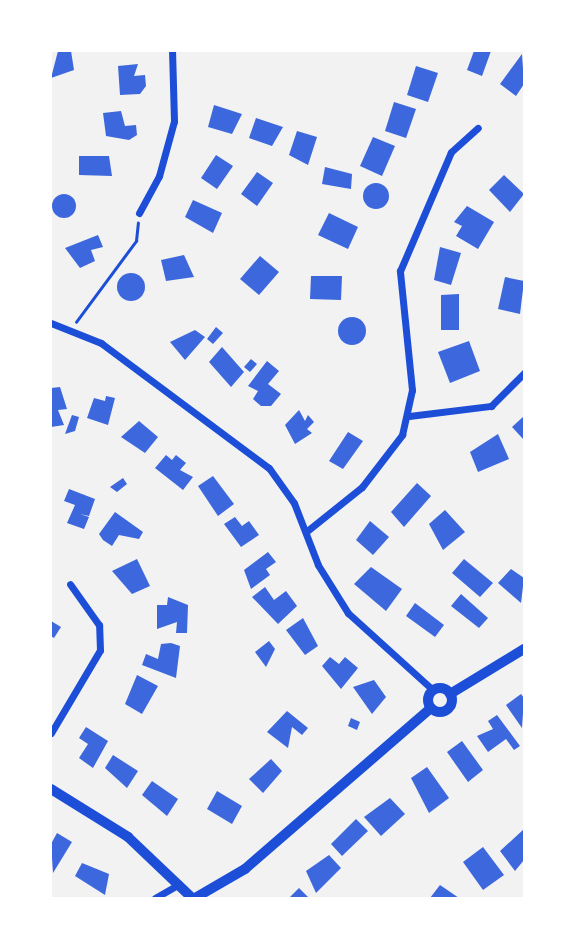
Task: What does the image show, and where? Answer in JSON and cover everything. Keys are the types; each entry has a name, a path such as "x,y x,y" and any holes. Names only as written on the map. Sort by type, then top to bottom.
{"street":[{"path":"139,213 161,171 174,121 172,51"},
{"path":"307,531 377,472 409,416 411,368 400,271 451,152 478,128"},
{"path":"51,323 72,328 269,468 307,531 348,613 433,690 450,694"},
{"path":"409,416 491,406 524,373"},
{"path":"51,733 100,650 99,625 70,584"},
{"path":"430,708 445,711 450,694 524,649"},
{"path":"51,789 128,837 194,898 245,869 430,708 433,690"},
{"path":"155,898 180,883"}],"path":[{"path":"72,328 136,241 139,213"}],"building":[{"path":"58,51 71,51 74,70 51,78"},
{"path":"474,51 491,51 482,76 467,70"},
{"path":"522,54 524,84 516,96 500,84"},
{"path":"138,64 134,76 145,75 146,86 140,94 120,95 118,66"},
{"path":"416,66 438,73 428,102 407,95"},
{"path":"394,102 416,109 406,138 385,131"},
{"path":"214,105 242,114 232,134 208,127"},
{"path":"121,111 125,126 136,125 137,135 129,140 106,136 103,113"},
{"path":"256,118 283,127 272,146 249,138"},
{"path":"297,131 317,137 308,165 289,155"},
{"path":"373,137 395,146 382,176 360,166"},
{"path":"216,155 233,166 217,189 201,178"},
{"path":"79,156 109,156 112,176 79,175"},
{"path":"325,167 352,174 351,189 322,184"},
{"path":"257,172 273,183 257,206 241,194"},
{"path":"504,175 524,194 510,212 489,190"},
{"path":"376,183 385,187 389,196 385,205 376,209 367,205 363,196 367,187"},
{"path":"64,194 75,201 76,206 69,217 64,218 53,211 52,206 59,195"},
{"path":"193,200 222,213 213,233 185,217"},
{"path":"467,206 494,222 478,249 456,236 462,226 454,222"},
{"path":"329,213 358,227 348,249 318,235"},
{"path":"98,235 103,247 91,250 95,261 80,268 65,248"},
{"path":"440,247 461,253 451,285 434,280"},
{"path":"184,255 194,277 166,281 161,260"},
{"path":"260,256 279,272 259,295 240,279"},
{"path":"131,273 141,277 145,287 141,297 131,301 121,297 117,287 121,277"},
{"path":"311,276 342,276 341,300 310,299"},
{"path":"505,277 524,281 520,314 498,309"},
{"path":"459,294 459,330 441,330 441,295"},
{"path":"352,317 362,321 366,331 362,341 352,345 342,341 338,331 342,321"},
{"path":"216,327 223,333 213,344 207,339"},
{"path":"195,330 205,337 185,360 170,342"},
{"path":"469,341 480,371 450,383 438,352"},
{"path":"222,347 244,372 231,387 209,362"},
{"path":"251,359 257,364 250,372 244,367"},
{"path":"267,361 279,371 268,384 281,394 271,406 261,406 253,399 258,391 248,386"},
{"path":"60,387 67,409 58,410 64,425 51,427 51,388"},
{"path":"106,396 115,398 108,425 87,418 94,398 105,401"},
{"path":"299,410 305,421 308,415 314,422 307,429 312,433 295,444 285,425"},
{"path":"72,415 79,417 75,431 65,434"},
{"path":"524,416 524,440 512,427"},
{"path":"139,421 158,437 145,453 121,437"},
{"path":"348,432 363,441 343,469 329,461"},
{"path":"498,434 509,459 478,472 470,452"},
{"path":"166,455 172,460 176,455 186,463 180,470 193,477 183,490 155,468"},
{"path":"213,476 234,504 218,516 198,486"},
{"path":"123,478 127,484 117,492 110,487"},
{"path":"417,483 431,496 404,527 391,512"},
{"path":"69,489 95,499 89,516 80,514 89,517 84,529 67,523 75,505 64,501"},
{"path":"445,510 465,532 443,550 429,524"},
{"path":"115,512 143,532 139,539 119,535 112,546 103,540 99,534"},
{"path":"235,517 242,526 249,521 259,535 241,547 224,524"},
{"path":"370,521 389,537 373,555 356,540"},
{"path":"268,552 276,562 266,569 270,575 251,589 244,570"},
{"path":"137,559 150,586 132,594 112,571"},
{"path":"464,559 493,583 480,597 452,573"},
{"path":"371,567 402,589 386,611 354,584"},
{"path":"511,569 524,578 521,603 498,583"},
{"path":"265,587 274,600 286,591 297,606 278,624 252,597"},
{"path":"461,594 488,618 479,628 451,606"},
{"path":"168,597 188,605 187,633 176,633 177,622 157,629 157,605 167,605"},
{"path":"415,603 444,625 435,637 406,616"},
{"path":"303,618 318,646 305,655 286,630"},
{"path":"51,621 61,627 54,638 51,636"},
{"path":"269,641 275,649 266,667 255,652"},
{"path":"161,644 180,646 176,678 142,665 146,654 158,659"},
{"path":"330,657 339,664 345,657 358,668 341,689 322,666"},
{"path":"137,675 158,686 142,714 125,704"},
{"path":"374,680 386,697 372,714 353,687"},
{"path":"521,694 524,698 522,728 506,705"},
{"path":"287,711 308,728 302,735 292,727 288,748 267,732"},
{"path":"497,715 520,746 514,750 506,739 488,752 477,736 493,729 488,721"},
{"path":"351,718 360,722 357,730 348,726"},
{"path":"86,727 108,741 93,768 79,758 88,744 79,738"},
{"path":"462,741 483,770 468,782 447,752"},
{"path":"113,755 138,771 127,788 105,768"},
{"path":"271,759 282,771 263,793 249,779"},
{"path":"427,767 449,798 429,813 411,778"},
{"path":"152,781 178,799 167,816 142,795"},
{"path":"217,791 242,806 232,824 207,809"},
{"path":"390,798 405,814 381,836 364,817"},
{"path":"356,819 368,831 342,856 331,844"},
{"path":"524,829 524,860 515,871 500,851"},
{"path":"57,833 72,842 53,873 51,844"},
{"path":"483,847 504,875 483,890 463,862"},
{"path":"329,855 341,868 316,893 306,871"},
{"path":"82,863 109,874 105,895 75,876"},
{"path":"440,885 459,898 430,898"},
{"path":"299,888 309,898 289,898"}]}
